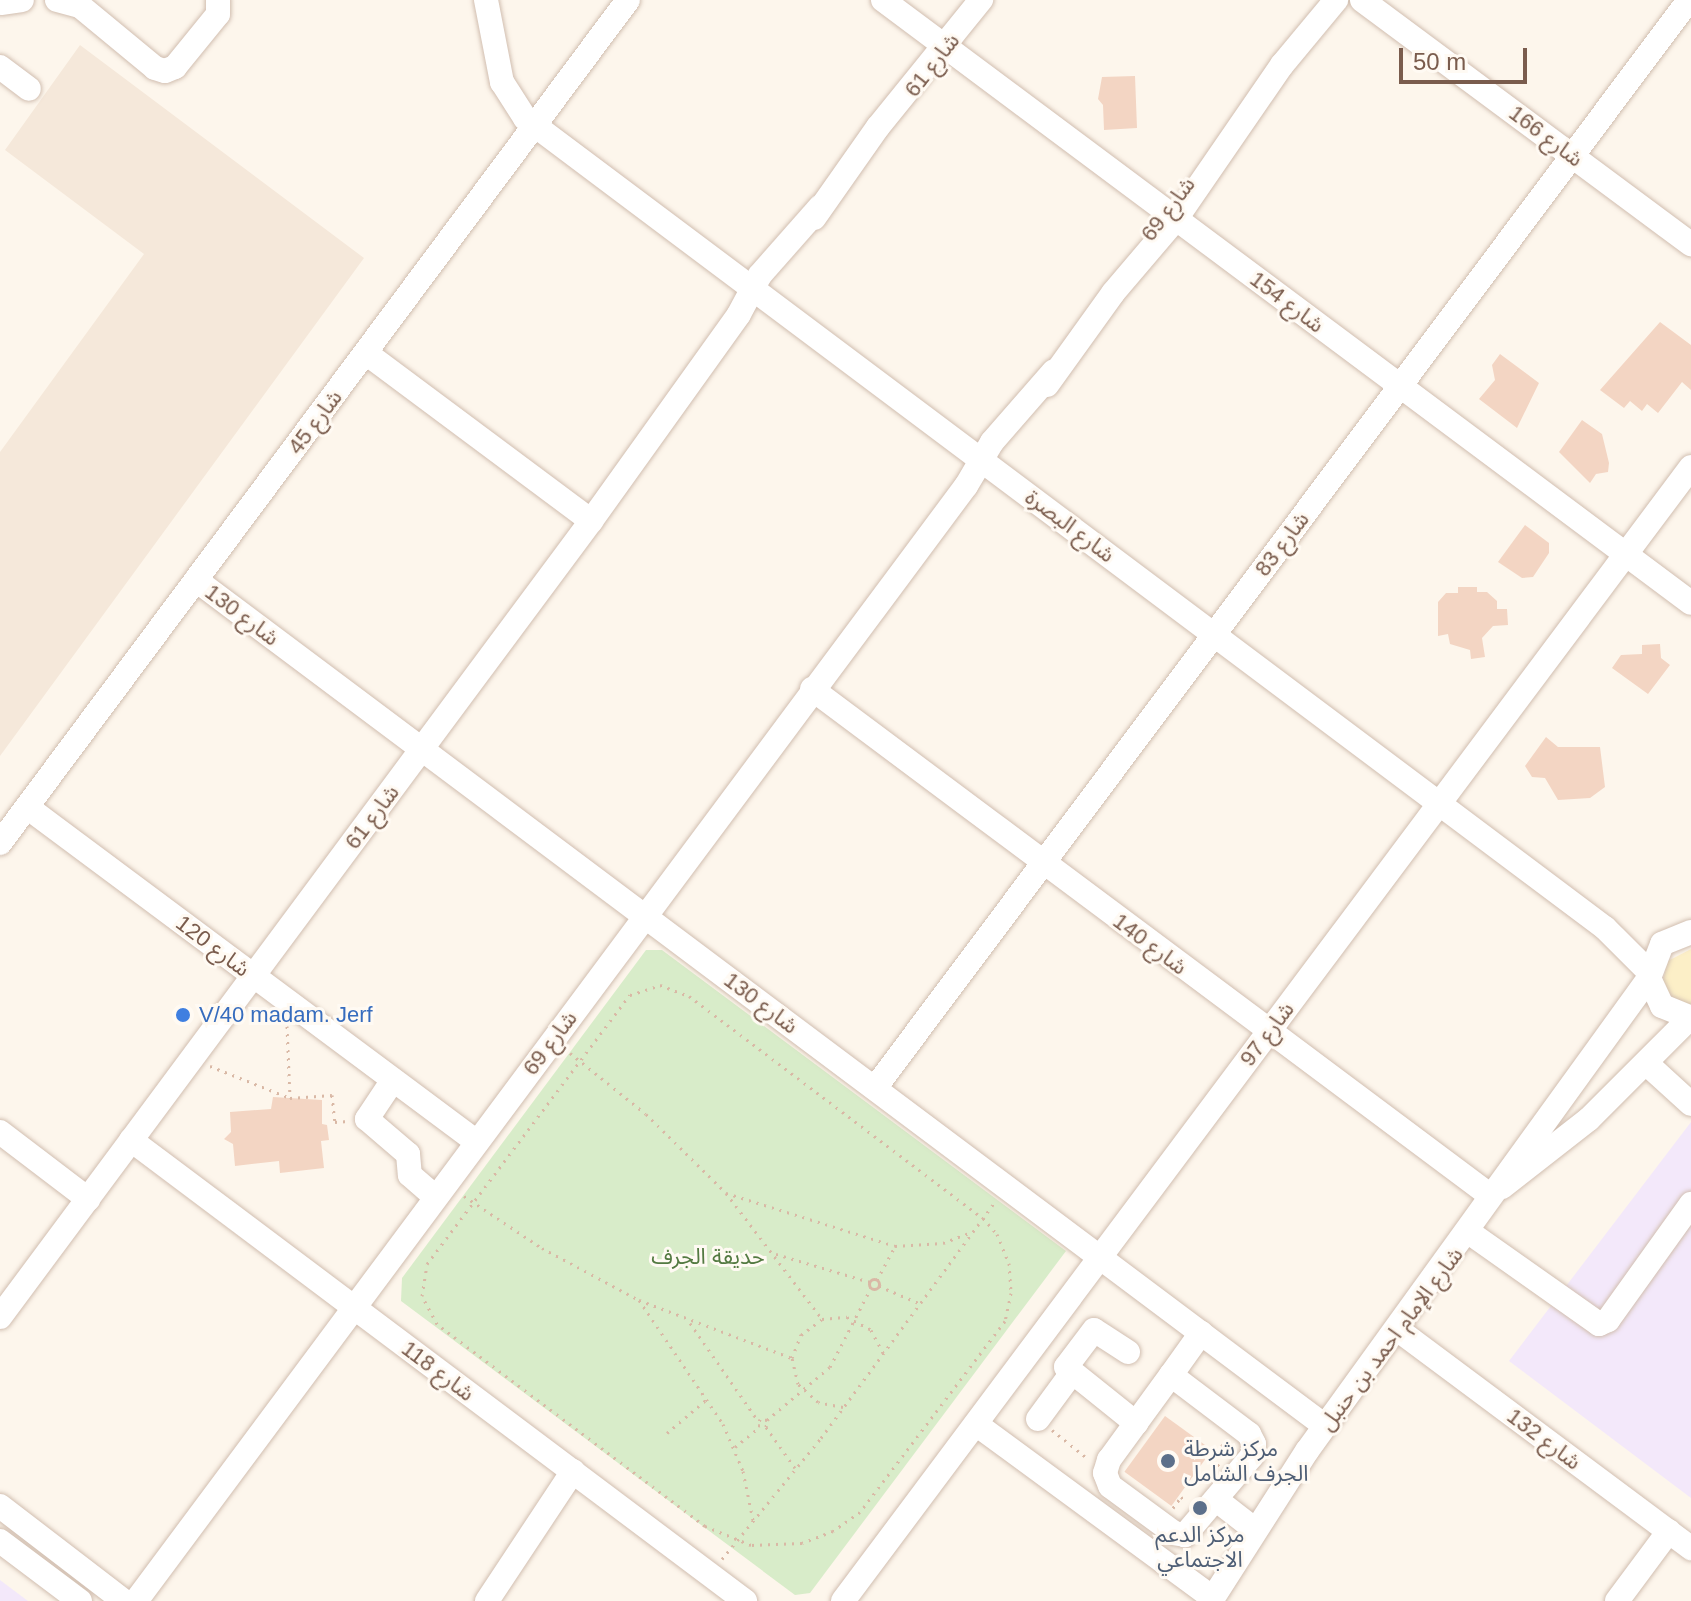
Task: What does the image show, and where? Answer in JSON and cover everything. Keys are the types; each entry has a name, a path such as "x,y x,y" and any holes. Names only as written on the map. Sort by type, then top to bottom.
{"street":[{"path":"1,2 22,0"},
{"name":"شارع البصرة","path":"486,0 502,82 535,124 1605,928 1649,975 1662,1006 1690,1018"},
{"name":"شارع 45","path":"0,843 15,810 196,580 628,0"},
{"name":"شارع 154","path":"883,0 1691,603"},
{"name":"شارع 61","path":"942,44 969,0"},
{"name":"شارع 61","path":"0,1317 591,521 878,127 942,44 981,0"},
{"name":"شارع 69","path":"1282,65 1322,0"},
{"name":"شارع 69","path":"136,1601 812,689 1282,65 1336,0"},
{"name":"شارع 166","path":"1362,0 1691,244"},
{"name":"شارع 83","path":"875,1088 1689,0"},
{"path":"79,2 155,68 165,71 175,67 226,3"},
{"path":"0,67 29,89"},
{"path":"366,353 591,521"},
{"name":"شارع 97","path":"843,1601 1691,467"},
{"name":"شارع 130","path":"196,580 1325,1426"},
{"name":"شارع 140","path":"812,689 1268,1033 1491,1196"},
{"name":"شارع 120","path":"15,810 254,976 477,1142"},
{"name":"شارع البصرة","path":"1605,928 1643,936 1686,933"},
{"name":"شارع الإمام احمد بن حنبل","path":"1212,1599 1254,1529 1325,1426 1470,1233 1491,1196 1649,975 1662,944 1686,933"},
{"name":"شارع الإمام احمد بن حنبل","path":"1491,1196 1589,1119 1690,1018"},
{"path":"1646,1063 1691,1104"},
{"path":"393,1080 367,1119 408,1154 410,1175 441,1190"},
{"path":"0,1132 88,1199"},
{"name":"شارع 118","path":"131,1140 745,1601"},
{"path":"1470,1233 1599,1324 1608,1320 1691,1204"},
{"name":"شارع 132","path":"1397,1329 1691,1548"},
{"path":"1128,1352 1101,1332 1091,1332 1066,1362 1071,1374 1136,1423"},
{"path":"1171,1375 1238,1426 1252,1439 1254,1450 1195,1530 1180,1535 1110,1486 1105,1473 1136,1423 1201,1333"},
{"path":"1038,1419 1071,1374"},
{"path":"976,1424 1212,1599"},
{"path":"487,1601 578,1476"},
{"path":"1218,1501 1254,1529"},
{"path":"0,1506 124,1601"},
{"path":"1617,1601 1669,1531"},
{"path":"0,1541 80,1601"}],"path":[{"path":"660,985 680,990 983,1218 997,1234 1009,1263 1011,1293 1005,1321 860,1512 833,1531 802,1543 766,1546 736,1541 705,1526 437,1324 422,1296 423,1274 473,1203 630,995 660,985"},
{"path":"286,1000 290,1098"},
{"path":"552,1040 646,1114 726,1193 776,1254 822,1319"},
{"path":"192,1059 290,1098 332,1095 335,1122 367,1119"},
{"path":"710,1575 844,1407 1006,1187"},
{"path":"441,1190 473,1203 542,1248 639,1300 689,1322 792,1358"},
{"path":"726,1193 895,1246 943,1243 973,1232"},
{"path":"776,1254 870,1282 877,1280 895,1246"},
{"path":"877,1280 879,1286"},
{"path":"758,1421 767,1420 830,1367 857,1320 871,1288 870,1282"},
{"path":"871,1288 879,1286 919,1303"},
{"path":"639,1300 707,1399 734,1447 753,1520"},
{"path":"844,1407 826,1406 804,1391 792,1358 801,1335 822,1319 857,1320 877,1337 884,1354"},
{"path":"689,1322 760,1427"},
{"path":"667,1433 707,1399"},
{"path":"1038,1419 1105,1473"},
{"path":"767,1420 766,1427 795,1469"},
{"path":"1234,1479 1212,1459 1238,1426"},
{"path":"734,1447 760,1427 766,1427"}],"shaded area":[{"path":"80,45 364,258 0,756 0,452 144,254 5,150"},
{"path":"1691,1122 1691,1498 1509,1361"},
{"path":"0,1580 28,1601 0,1601"}],"green space":[{"name":"حديقة الجرف","path":"646,950 662,950 1066,1251 810,1593 795,1595 401,1301 402,1278"}],"sand":[{"path":"1691,949 1691,1013 1672,1005 1662,984 1668,961"}],"building":[{"path":"1135,76 1137,128 1104,130 1103,105 1098,99 1102,77"},
{"path":"1660,322 1691,345 1691,390 1682,382 1658,413 1647,404 1642,411 1630,401 1624,408 1600,390"},
{"path":"1500,354 1539,383 1517,428 1479,399 1495,380 1492,365"},
{"path":"1582,420 1602,434 1609,463 1608,472 1596,474 1590,483 1559,452"},
{"path":"1525,525 1549,543 1549,553 1533,577 1522,578 1498,562"},
{"path":"1458,587 1477,587 1477,592 1487,592 1497,601 1497,609 1507,609 1508,625 1493,626 1482,638 1485,657 1471,659 1470,650 1450,644 1448,634 1438,636 1438,602 1446,593 1458,593"},
{"path":"1660,644 1661,658 1670,665 1648,694 1612,668 1621,655 1642,654 1642,645"},
{"path":"1546,737 1558,747 1600,747 1605,787 1590,798 1558,800 1545,778 1532,777 1525,766"},
{"path":"273,1097 322,1100 322,1124 327,1125 329,1140 321,1141 324,1168 280,1173 279,1161 235,1166 233,1144 224,1139 231,1132 230,1112 271,1109"},
{"name":"مركز شرطة الجرف الشامل","path":"1165,1416 1212,1450 1171,1506 1124,1472"}],"place":[{"name":"V/40 madam. Jerf","path":"183,1015"},
{"name":"مركز شرطة الجرف الشامل","path":"1168,1461"},
{"name":"مركز الدعم الاجتماعي","path":"1200,1508"}]}
